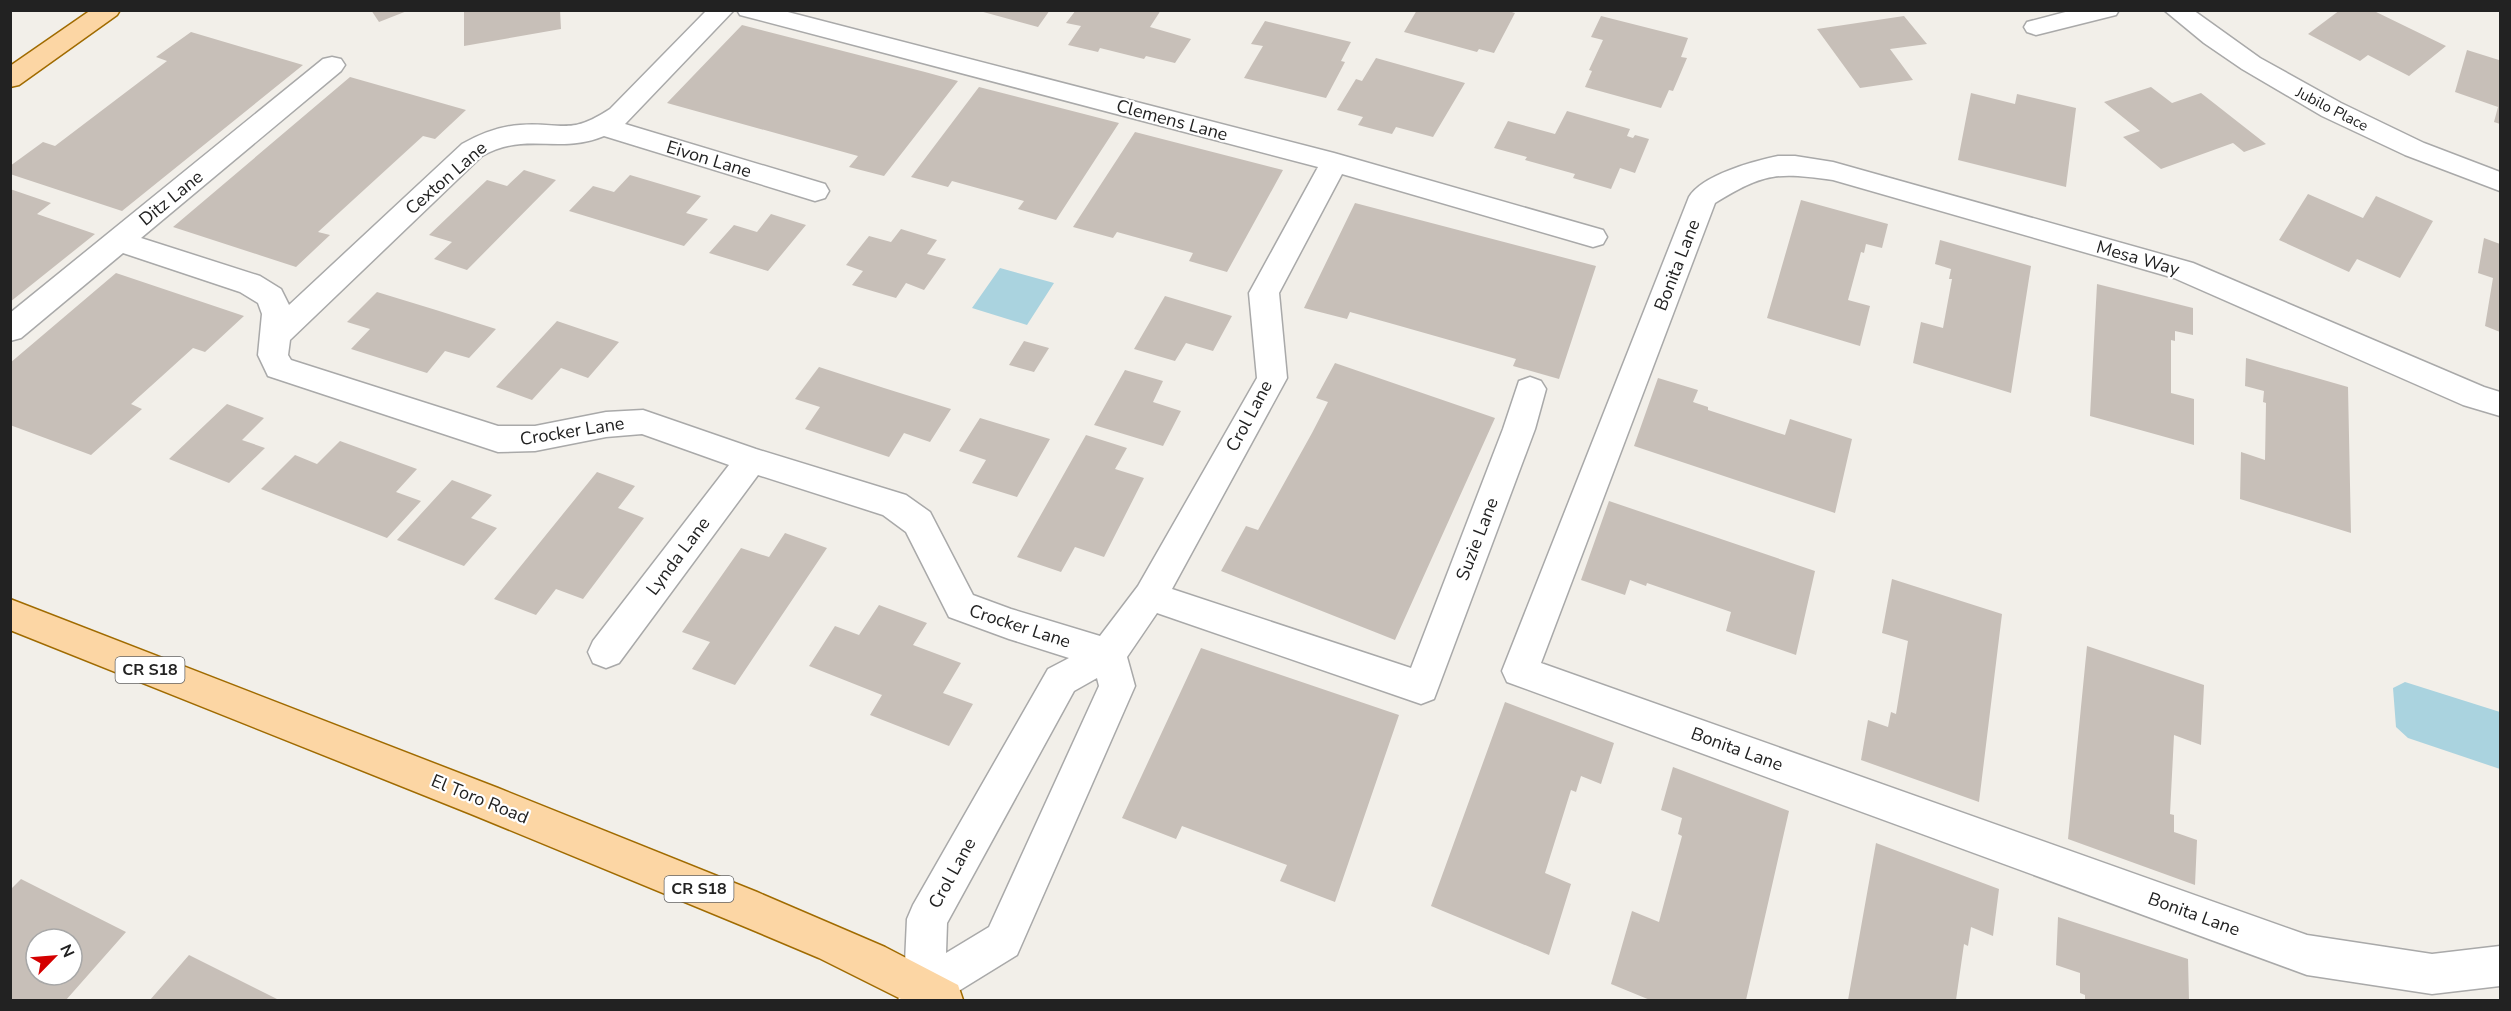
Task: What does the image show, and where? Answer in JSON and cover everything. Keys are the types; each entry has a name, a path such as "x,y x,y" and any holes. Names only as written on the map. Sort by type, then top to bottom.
{"main road":[{"path":"10,79 108,10"},
{"name":"El Toro Road","path":"10,614 289,726 472,794 817,938 928,997"}],"street":[{"name":"Cexton Lane","path":"275,336 472,150 492,138 511,135 567,136 591,132 602,126 619,115 722,10"},
{"name":"Clemens Lane","path":"749,10 1334,162 1593,237"},
{"path":"2036,27 2107,10"},
{"name":"Jubilo Place","path":"2176,10 2220,44 2284,85 2373,130 2500,182"},
{"name":"Ditz Lane","path":"10,330 332,65"},
{"name":"Eivon Lane","path":"602,126 815,191"},
{"name":"Crol Lane","path":"928,997 927,919 1060,680 1108,654 1150,596 1272,378 1264,293 1334,162"},
{"name":"Mesa Way","path":"1759,170 1790,165 1833,171 2183,270 2453,387 2500,404"},
{"name":"Bonita Lane","path":"1759,170 1730,181 1703,197 1520,671 2307,955 2432,974 2500,966"},
{"name":"Crocker Lane","path":"118,241 250,284 271,297 277,314 273,355 279,368 498,439 517,442 535,441 626,421 643,422 751,460 894,505 918,522 961,606 1009,624 1108,654"},
{"name":"Suzie Lane","path":"1150,596 1421,688 1519,429 1530,390"},
{"name":"Lynda Lane","path":"606,652 751,460"},
{"path":"928,997 1003,941 1117,686 1108,654"}],"water":[{"path":"1000,268 1054,283 1027,325 972,308"},
{"path":"2405,682 2500,712 2500,769 2408,738 2396,727 2393,688"}],"building":[{"path":"371,10 407,10 407,11 379,22"},
{"path":"464,10 560,10 561,29 464,46"},
{"path":"976,10 1050,10 1038,27"},
{"path":"1076,10 1161,10 1150,27 1191,39 1175,63 1146,56 1144,59 1100,48 1098,52 1068,45 1081,26 1066,23"},
{"path":"1417,10 1505,10 1515,13 1494,53 1479,49 1477,52 1404,32"},
{"path":"2340,10 2372,10 2446,46 2409,76 2368,55 2360,61 2308,34"},
{"path":"1601,16 1688,38 1681,57 1687,58 1673,91 1669,90 1661,108 1585,87 1592,71 1589,70 1603,40 1591,37"},
{"path":"1904,16 1927,44 1890,49 1913,80 1860,88 1817,29"},
{"path":"1265,21 1351,42 1341,61 1345,62 1326,98 1244,78 1263,46 1251,44"},
{"path":"742,25 958,81 884,176 849,167 858,156 667,103"},
{"path":"191,32 303,65 122,211 10,174 10,166 43,142 55,146 167,61 156,57"},
{"path":"2467,50 2499,60 2500,124 2494,122 2498,107 2455,92"},
{"path":"1376,58 1465,83 1433,137 1396,127 1392,134 1358,125 1363,117 1337,110 1356,79 1362,81"},
{"path":"350,77 466,110 435,139 423,136 318,232 330,235 296,267 173,227"},
{"path":"979,87 1119,123 1056,220 1018,209 1024,201 952,181 948,187 911,177"},
{"path":"2151,87 2172,103 2201,93 2266,144 2244,152 2233,143 2161,169 2123,137 2140,131 2104,102"},
{"path":"1971,93 2015,104 2017,94 2076,108 2066,187 1958,160"},
{"path":"1567,111 1630,129 1627,136 1633,138 1635,135 1649,139 1635,173 1620,168 1611,189 1573,178 1575,174 1525,160 1527,157 1494,148 1508,121 1555,134"},
{"path":"1135,132 1283,170 1227,272 1189,261 1193,253 1117,232 1113,238 1073,227"},
{"path":"524,170 556,180 467,270 434,259 452,242 429,235 487,180 507,186"},
{"path":"630,175 701,196 686,213 708,219 684,246 569,211 593,186 614,192"},
{"path":"10,189 51,203 37,214 95,234 10,302"},
{"path":"2308,194 2363,218 2376,196 2433,221 2400,278 2357,259 2349,272 2279,240"},
{"path":"1801,200 1888,224 1882,248 1866,244 1864,253 1861,252 1848,300 1870,306 1860,346 1767,318"},
{"path":"1355,203 1596,266 1559,379 1513,366 1516,359 1350,312 1347,319 1304,308"},
{"path":"771,214 806,225 768,271 709,253 734,225 757,232"},
{"path":"901,229 937,240 927,254 946,259 924,290 906,283 896,298 852,285 863,271 846,265 869,236 891,242"},
{"path":"2484,238 2500,244 2500,332 2485,326 2493,278 2478,273"},
{"path":"1940,240 2031,266 2011,393 1913,363 1921,322 1943,328 1952,279 1949,279 1951,269 1935,264"},
{"path":"116,273 244,316 205,352 193,348 131,404 142,409 91,455 10,425 10,363"},
{"path":"2097,284 2193,308 2193,335 2175,331 2175,341 2171,340 2171,393 2194,399 2194,445 2090,416"},
{"path":"377,292 496,329 469,358 445,351 427,373 351,349 370,329 347,322"},
{"path":"1165,296 1232,316 1213,351 1186,343 1175,361 1134,349"},
{"path":"557,321 619,342 588,378 561,368 532,400 496,387"},
{"path":"1024,341 1049,348 1034,372 1009,365"},
{"path":"2246,358 2348,387 2351,533 2240,499 2241,452 2265,460 2266,403 2263,402 2264,391 2245,386"},
{"path":"1335,363 1495,418 1395,640 1221,571 1246,526 1258,530 1312,433 1328,402 1316,398"},
{"path":"819,367 951,409 930,442 904,433 889,457 805,429 820,407 795,399"},
{"path":"1125,370 1163,381 1153,402 1181,411 1163,446 1094,425"},
{"path":"1658,378 1698,390 1693,402 1708,407 1708,410 1785,435 1790,419 1852,439 1835,513 1634,446"},
{"path":"227,404 264,418 242,440 265,448 229,483 169,459"},
{"path":"980,418 1050,439 1017,497 972,483 986,460 959,451"},
{"path":"1086,435 1127,448 1115,469 1144,478 1104,557 1075,547 1061,572 1017,557"},
{"path":"340,441 417,469 396,492 421,501 387,538 261,489 295,455 317,464"},
{"path":"597,472 635,486 618,508 644,518 583,599 556,589 536,615 494,599"},
{"path":"452,480 492,495 471,518 497,528 464,566 397,540"},
{"path":"1609,501 1815,571 1796,655 1726,631 1731,612 1647,583 1646,586 1630,580 1625,595 1581,580"},
{"path":"785,533 827,548 735,685 692,669 710,642 682,632 741,548 769,557"},
{"path":"1892,579 2002,614 1979,802 1861,760 1868,720 1888,727 1891,712 1896,714 1908,641 1882,633"},
{"path":"879,605 927,623 913,645 961,663 943,693 973,704 949,746 870,715 882,695 809,666 835,626 859,635"},
{"path":"2087,646 2204,685 2201,745 2174,735 2170,814 2174,815 2174,832 2197,840 2195,885 2068,839"},
{"path":"1201,648 1399,715 1335,902 1280,881 1287,865 1182,826 1176,839 1122,818"},
{"path":"1505,702 1614,743 1601,784 1581,776 1576,792 1571,790 1545,873 1571,884 1549,955 1431,906"},
{"path":"1673,767 1789,811 1746,1000 1650,1000 1611,984 1632,911 1659,922 1682,836 1678,834 1682,818 1661,810"},
{"path":"1876,843 1999,889 1993,936 1971,927 1968,946 1964,944 1956,1000 1848,1000"},
{"path":"21,879 126,932 84,980 84,927 24,927 24,987 77,987 66,1000 10,1000 10,890"},
{"path":"2058,917 2188,959 2189,1000 2085,1000 2085,995 2080,993 2080,973 2056,965"},
{"path":"189,955 279,1000 150,1000"}]}
